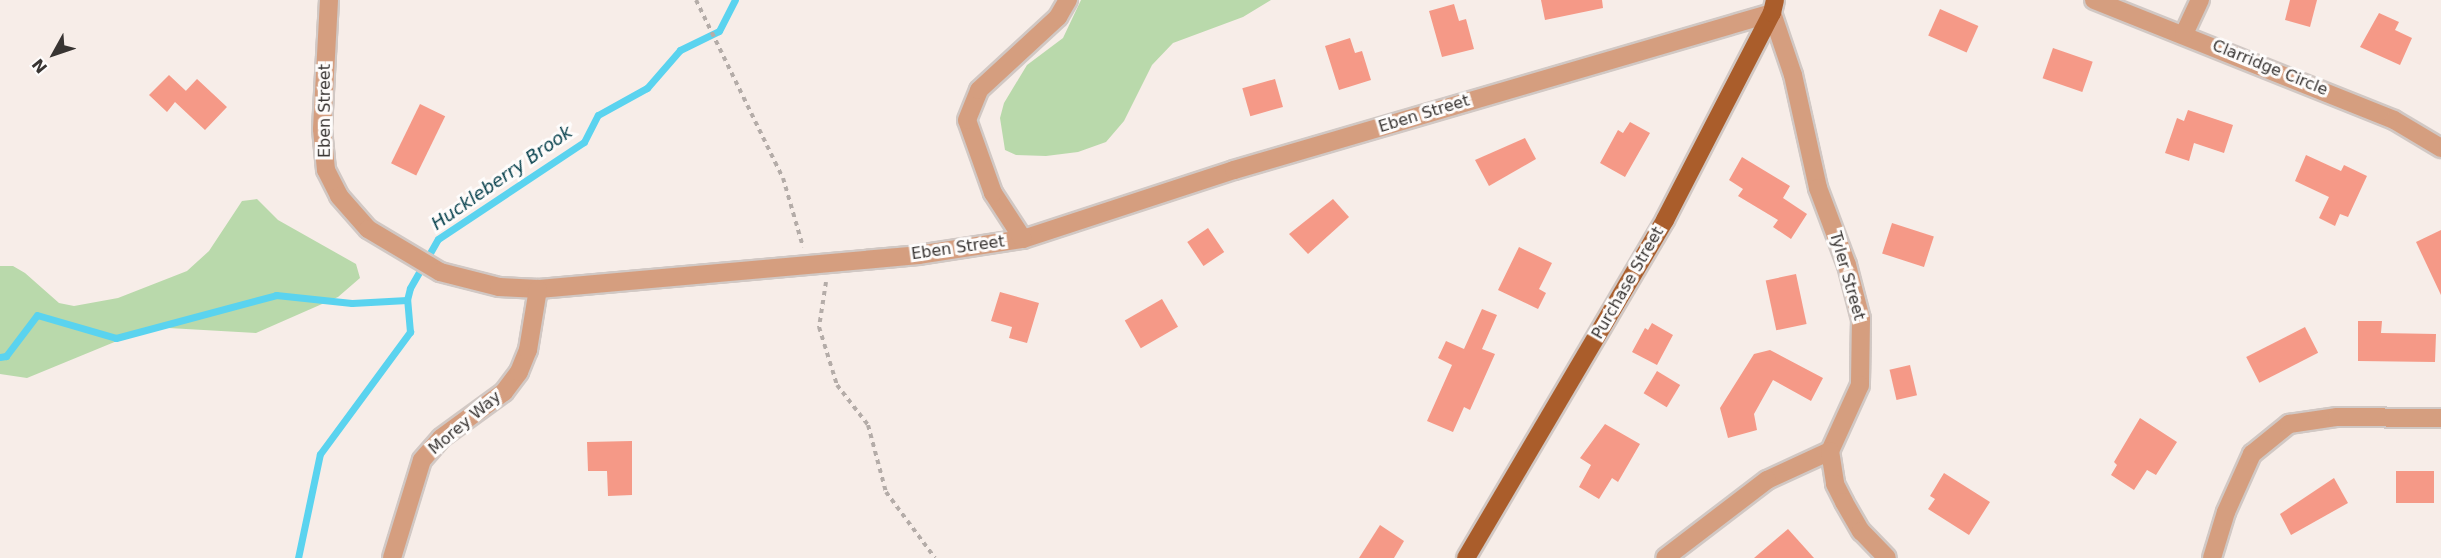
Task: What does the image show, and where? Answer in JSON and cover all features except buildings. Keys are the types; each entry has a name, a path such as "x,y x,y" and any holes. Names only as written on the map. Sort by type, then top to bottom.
{"main road":[{"name":"Purchase Street","path":"1466,558 1665,220 1774,6"}],"street":[{"name":"Eben Street","path":"329,0 322,129 326,170 339,196 368,229 407,255 440,272 499,287 538,289 828,264 1023,239 1223,174 1774,6"},
{"path":"1023,239 993,193 967,120 979,90 1058,17 1068,0"},
{"name":"Clarridge Circle","path":"2094,0 2184,33 2394,120 2441,148"},
{"path":"2184,33 2200,0"},
{"name":"Tyler Street","path":"1774,6 1793,75 1818,188 1847,265 1861,319 1860,385 1830,451"},
{"name":"Morey Way","path":"392,558 422,459 441,438 504,392 519,372 528,350 538,289"},
{"path":"2212,558 2226,512 2252,454 2267,438 2289,424 2337,417 2441,418"},
{"path":"1665,558 1749,491 1830,451 1835,484 1844,502 1862,531 1887,558"}],"path":[{"path":"696,0 783,178 808,266"},
{"path":"828,264 819,327 837,385 868,424 886,492 935,558"}],"green space":[{"path":"1081,0 1271,0 1243,17 1173,43 1152,65 1124,121 1106,142 1078,152 1046,156 1016,155 1005,150 1000,118 1004,103 1027,65 1063,38"},
{"path":"257,199 278,220 356,264 360,278 338,297 256,333 151,327 27,378 0,374 0,266 13,266 25,273 59,303 74,306 118,298 187,271 209,251 242,201"}],"waterway":[{"name":"Huckleberry Brook","path":"298,558 320,454 410,332 407,300 410,288 438,239 584,142 598,115 647,88 680,50 719,31 735,0"},
{"path":"0,357 6,356 37,315 116,338 276,295 352,303 407,300"}]}
